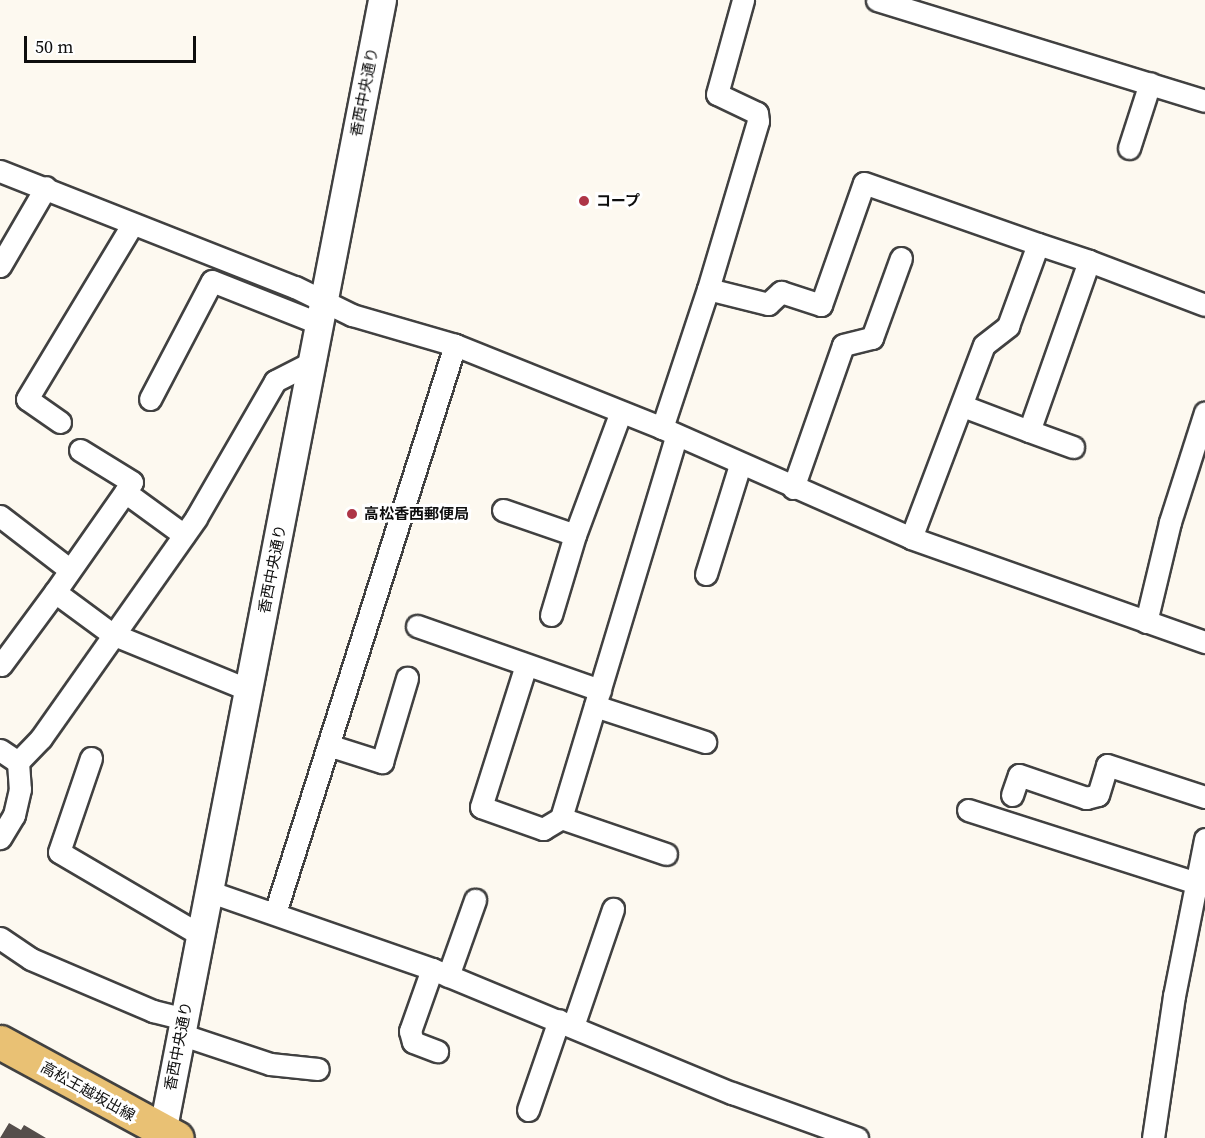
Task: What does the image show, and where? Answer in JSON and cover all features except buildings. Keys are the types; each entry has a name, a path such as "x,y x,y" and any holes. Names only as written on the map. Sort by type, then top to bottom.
{"main road":[{"name":"高松王越坂出線","path":"0,1042 167,1135"}],"street":[{"name":"香西中央通り","path":"167,1135 181,1026 211,892 310,363 382,0"},
{"path":"526,665 481,807 543,829 561,818 597,698 708,289 758,121 758,113 717,94 743,0"},
{"path":"877,0 1205,101"},
{"path":"1129,148 1150,83"},
{"path":"0,171 46,187 320,312"},
{"path":"708,289 768,304 781,292 821,305 864,183 1089,261 1205,305"},
{"path":"0,266 46,187"},
{"path":"60,422 27,399 132,225"},
{"path":"911,538 963,406 984,345 1008,326 1038,244"},
{"path":"793,488 843,345 872,338 900,258"},
{"path":"1029,431 1089,261"},
{"path":"150,399 212,281 320,312 352,315 455,345 669,433 911,538 1205,642"},
{"path":"275,913 455,345"},
{"path":"0,838 14,816 20,789 18,762 41,738 112,634 184,535 275,381 310,363"},
{"path":"963,406 1073,447"},
{"path":"1146,622 1170,522 1205,412"},
{"path":"550,615 575,535 620,414"},
{"path":"1,665 132,482 80,450"},
{"path":"706,574 740,465"},
{"path":"125,492 184,535"},
{"path":"503,510 575,535"},
{"path":"0,516 70,570"},
{"path":"55,592 112,634 249,690"},
{"path":"417,626 526,665 597,698 705,742"},
{"path":"328,745 382,762 407,678"},
{"path":"0,750 18,762"},
{"path":"91,758 59,852 202,936"},
{"path":"1012,795 1019,775 1086,798 1098,795 1107,765 1205,797"},
{"path":"968,810 1199,888"},
{"path":"561,818 666,854"},
{"path":"1153,1138 1174,996 1199,888 1205,839"},
{"path":"211,892 440,972 732,1093 857,1138"},
{"path":"437,1051 413,1042 410,1031 475,900"},
{"path":"528,1110 613,909"},
{"path":"0,938 31,959 270,1064 318,1069"}],"place":[{"name":"コープ","path":"584,201"},
{"name":"高松香西郵便局","path":"352,514"}]}
